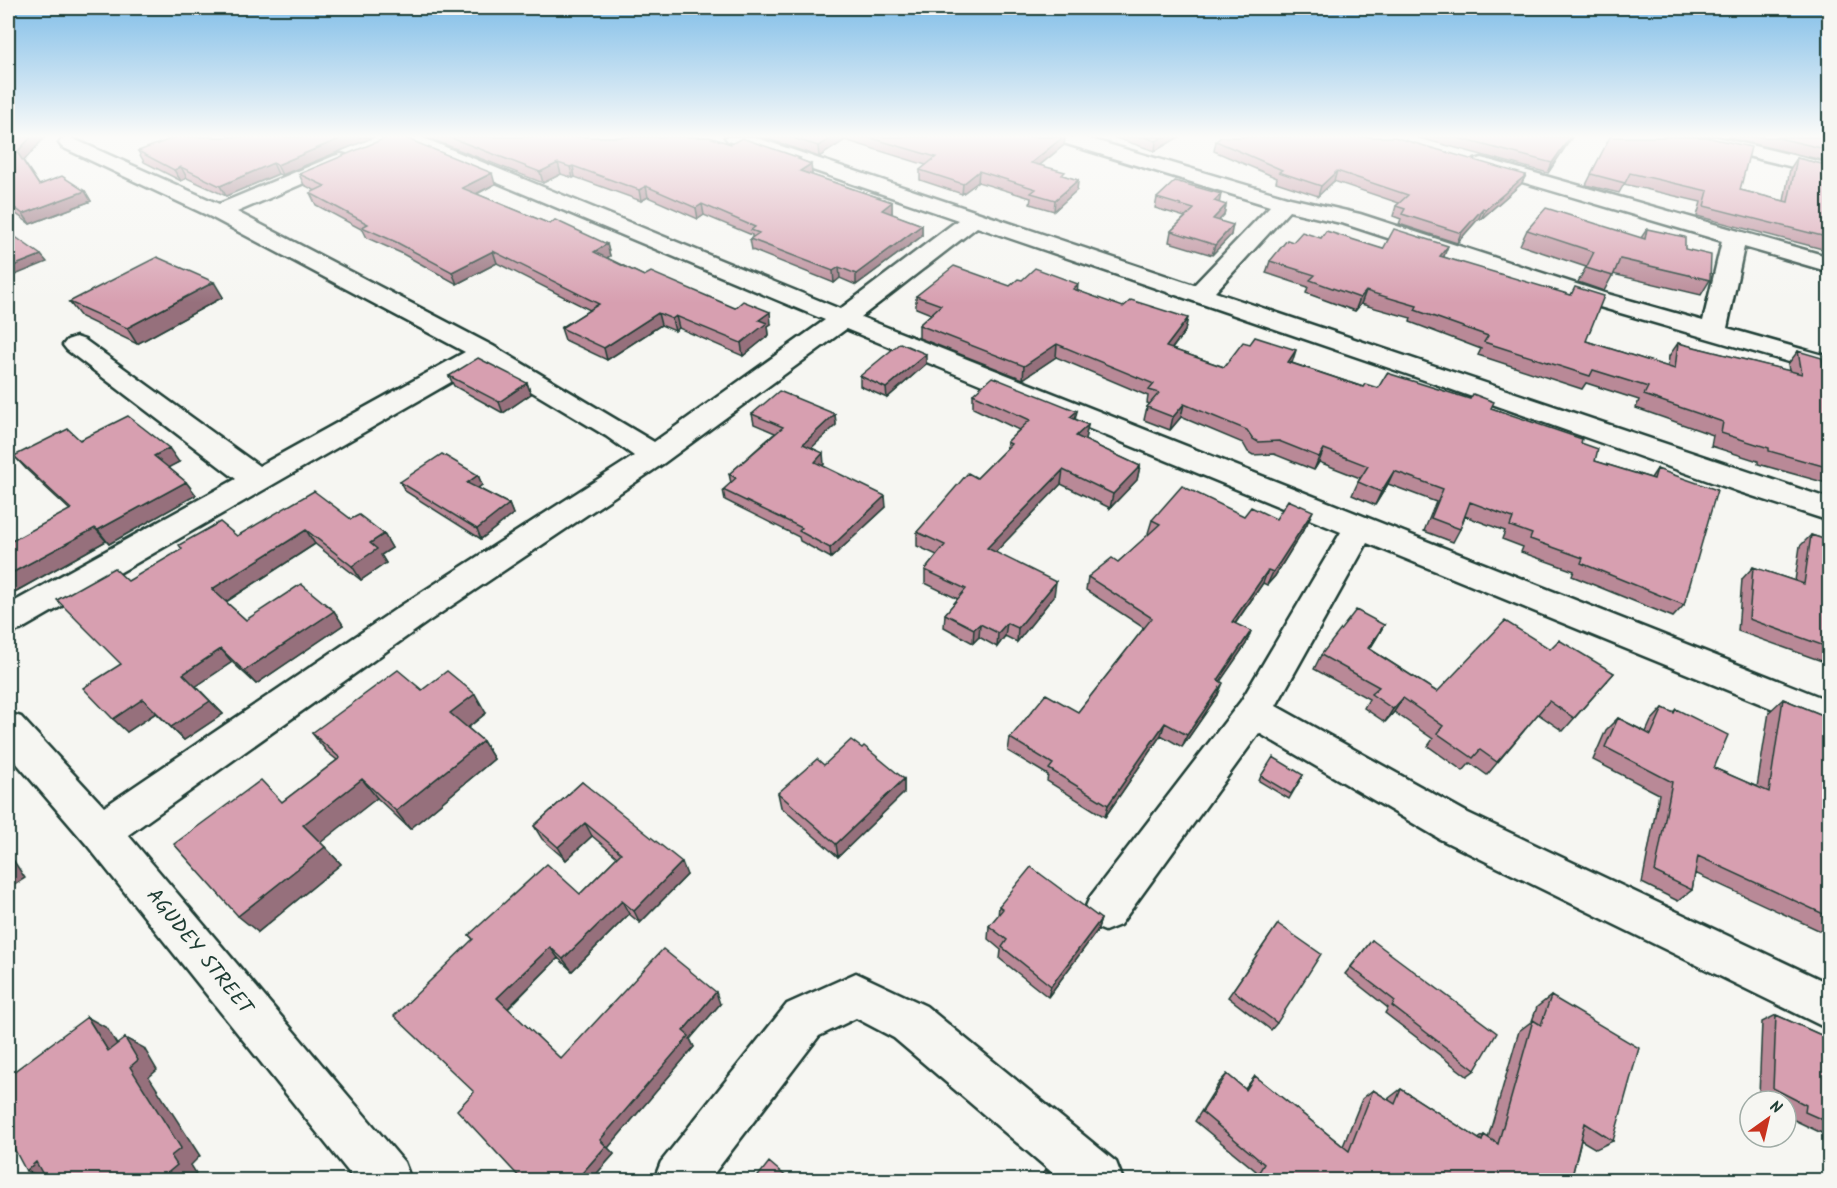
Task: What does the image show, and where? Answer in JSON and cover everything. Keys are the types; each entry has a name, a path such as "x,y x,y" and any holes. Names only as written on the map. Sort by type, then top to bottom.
{"street":[{"path":"177,192 219,212 484,352 616,430 654,456"},
{"path":"219,212 265,192"},
{"path":"529,192 1830,717"},
{"path":"902,192 1748,484 1830,510"},
{"path":"1249,192 1352,219 1595,298 1830,366"},
{"path":"1578,192 1830,265"},
{"path":"1198,295 1270,221 1284,203"},
{"path":"101,832 414,614 654,456 843,320 976,217"},
{"path":"1713,332 1734,239"},
{"path":"76,345 257,480"},
{"path":"8,621 484,352"},
{"path":"1105,911 1254,712 1359,529"},
{"path":"1254,712 1454,826 1830,1008"},
{"name":"AGUDEY STREET","path":"8,728 101,832 386,1180"},
{"path":"679,1180 803,1020 856,995 910,1022 1098,1180"}],"building":[{"path":"8,192 81,192 23,214 8,203"},
{"path":"473,192 550,224 555,220 607,244 594,252 644,276 651,272 735,308 743,301 770,312 759,320 767,323 741,343 676,316 672,319 658,313 604,348 561,328 599,304 493,251 452,272 362,227 368,224 310,193"},
{"path":"661,192 864,192 892,202 882,210 922,225 856,274 839,267 833,271 750,239 759,233 751,230 755,227 702,204 696,208"},
{"path":"1032,192 1064,192 1055,200"},
{"path":"1163,192 1221,194 1214,201 1226,205 1213,219 1233,225 1215,245 1171,231 1194,209 1157,198"},
{"path":"1400,192 1505,192 1486,209 1483,208 1461,233 1402,214 1405,209 1396,206 1408,195"},
{"path":"1708,192 1750,192 1788,202 1790,192 1830,192 1830,238 1704,206"},
{"path":"1546,208 1645,239 1647,229 1685,237 1685,249 1711,255 1710,280 1620,259 1613,276 1586,268 1594,252 1527,230"},
{"path":"1394,229 1448,246 1440,256 1571,295 1575,287 1604,296 1586,341 1675,369 1678,343 1802,374 1798,351 1822,358 1830,403 1830,468 1769,451 1769,448 1721,433 1723,422 1644,395 1648,387 1593,370 1590,376 1484,342 1488,336 1415,310 1417,306 1366,291 1360,298 1310,280 1315,275 1270,261 1287,240 1293,242 1302,232 1321,238 1326,231 1383,249"},
{"path":"14,236 41,255 8,268 8,238"},
{"path":"157,257 214,282 127,328 69,302"},
{"path":"954,266 1010,286 1018,279 1022,280 1035,268 1078,284 1073,289 1123,307 1131,300 1188,318 1166,347 1224,367 1243,342 1250,344 1255,337 1296,350 1288,362 1363,387 1365,384 1378,388 1387,373 1470,399 1473,394 1494,402 1491,408 1582,439 1581,443 1598,449 1595,461 1654,479 1657,469 1717,490 1684,605 1581,563 1583,558 1530,539 1532,534 1510,526 1513,518 1470,502 1460,529 1431,518 1443,489 1394,471 1381,492 1358,482 1368,466 1324,449 1319,457 1279,441 1258,442 1247,430 1184,404 1173,417 1147,407 1159,393 1149,390 1154,384 1057,344 1024,366 919,325 941,305 916,296"},
{"path":"900,343 926,354 886,388 860,376"},
{"path":"478,358 527,383 499,402 449,376"},
{"path":"992,377 1077,411 1070,417 1088,425 1076,436 1140,466 1113,494 1063,470 987,548 1056,582 1018,628 1007,623 998,633 980,624 974,629 945,614 966,589 925,570 945,545 917,532 968,473 977,478 1011,444 1007,442 1030,420 973,394"},
{"path":"779,391 835,414 803,444 823,453 815,462 885,496 830,548 799,531 802,528 723,490 736,478 729,474 783,427 752,414"},
{"path":"128,416 169,448 154,456 186,482 8,575 8,543 71,509 14,456 68,429 80,440"},
{"path":"442,454 478,475 467,483 509,504 477,529 400,482"},
{"path":"1182,486 1244,516 1251,507 1276,519 1288,500 1313,511 1273,572 1268,570 1232,622 1251,631 1218,680 1223,683 1187,735 1165,723 1108,805 1049,769 1053,764 1010,738 1046,694 1078,712 1152,618 1088,577 1112,558 1118,562 1160,524 1152,520"},
{"path":"314,491 351,519 359,515 384,534 370,543 377,549 352,566 306,530 212,589 246,620 301,584 334,611 244,671 221,649 183,674 210,701 171,727 143,699 113,719 83,688 121,664 57,600 114,568 128,581 182,549 179,545 220,522 237,536"},
{"path":"1811,535 1830,541 1830,648 1749,619 1753,567 1804,584"},
{"path":"1356,610 1384,625 1368,648 1437,692 1505,621 1550,649 1559,640 1614,673 1574,718 1549,701 1497,762 1480,750 1473,758 1437,733 1443,726 1403,698 1393,709 1371,694 1379,687 1321,655"},
{"path":"398,670 422,690 447,671 475,694 450,713 483,741 396,811 362,779 303,825 325,847 238,916 174,844 261,780 282,802 340,758 312,733"},
{"path":"1783,699 1830,718 1830,917 1698,856 1692,890 1655,872 1672,782 1605,747 1618,718 1651,735 1663,708 1674,713 1676,709 1728,735 1714,768 1769,792"},
{"path":"851,740 862,748 864,746 904,779 836,844 778,793 817,759 824,765"},
{"path":"1273,757 1303,775 1291,794 1261,776"},
{"path":"582,782 682,862 634,911 622,901 563,959 550,947 497,998 561,1059 663,949 716,992 683,1031 689,1036 600,1140 606,1146 576,1180 557,1180 552,1175 547,1180 522,1180 457,1110 474,1092 394,1016 473,939 469,935 547,864 580,894 621,853 585,823 558,847 534,826"},
{"path":"1031,867 1101,919 1051,986 1002,947 1007,940 989,926 1003,909 999,906"},
{"path":"1278,924 1321,954 1277,1023 1233,990"},
{"path":"1372,940 1497,1033 1475,1070 1392,1006 1395,1001 1351,967"},
{"path":"1551,996 1639,1048 1613,1141 1585,1123 1571,1180 1436,1180 1426,1174 1423,1180 1263,1180 1257,1175 1264,1164 1202,1112 1227,1074 1246,1090 1255,1076 1349,1151 1373,1090 1395,1104 1401,1089 1482,1141 1484,1135 1498,1144 1533,1020 1541,1025"},
{"path":"1776,1015 1830,1039 1830,1123 1805,1112 1806,1105 1798,1101 1798,1089 1773,1088"},
{"path":"87,1017 108,1051 125,1038 138,1060 130,1067 181,1148 171,1156 177,1165 159,1180 46,1180 36,1162 26,1171 8,1137 8,1076"},
{"path":"769,1162 790,1180 755,1180"},
{"path":"1045,1170 1057,1180 1039,1180"}]}
